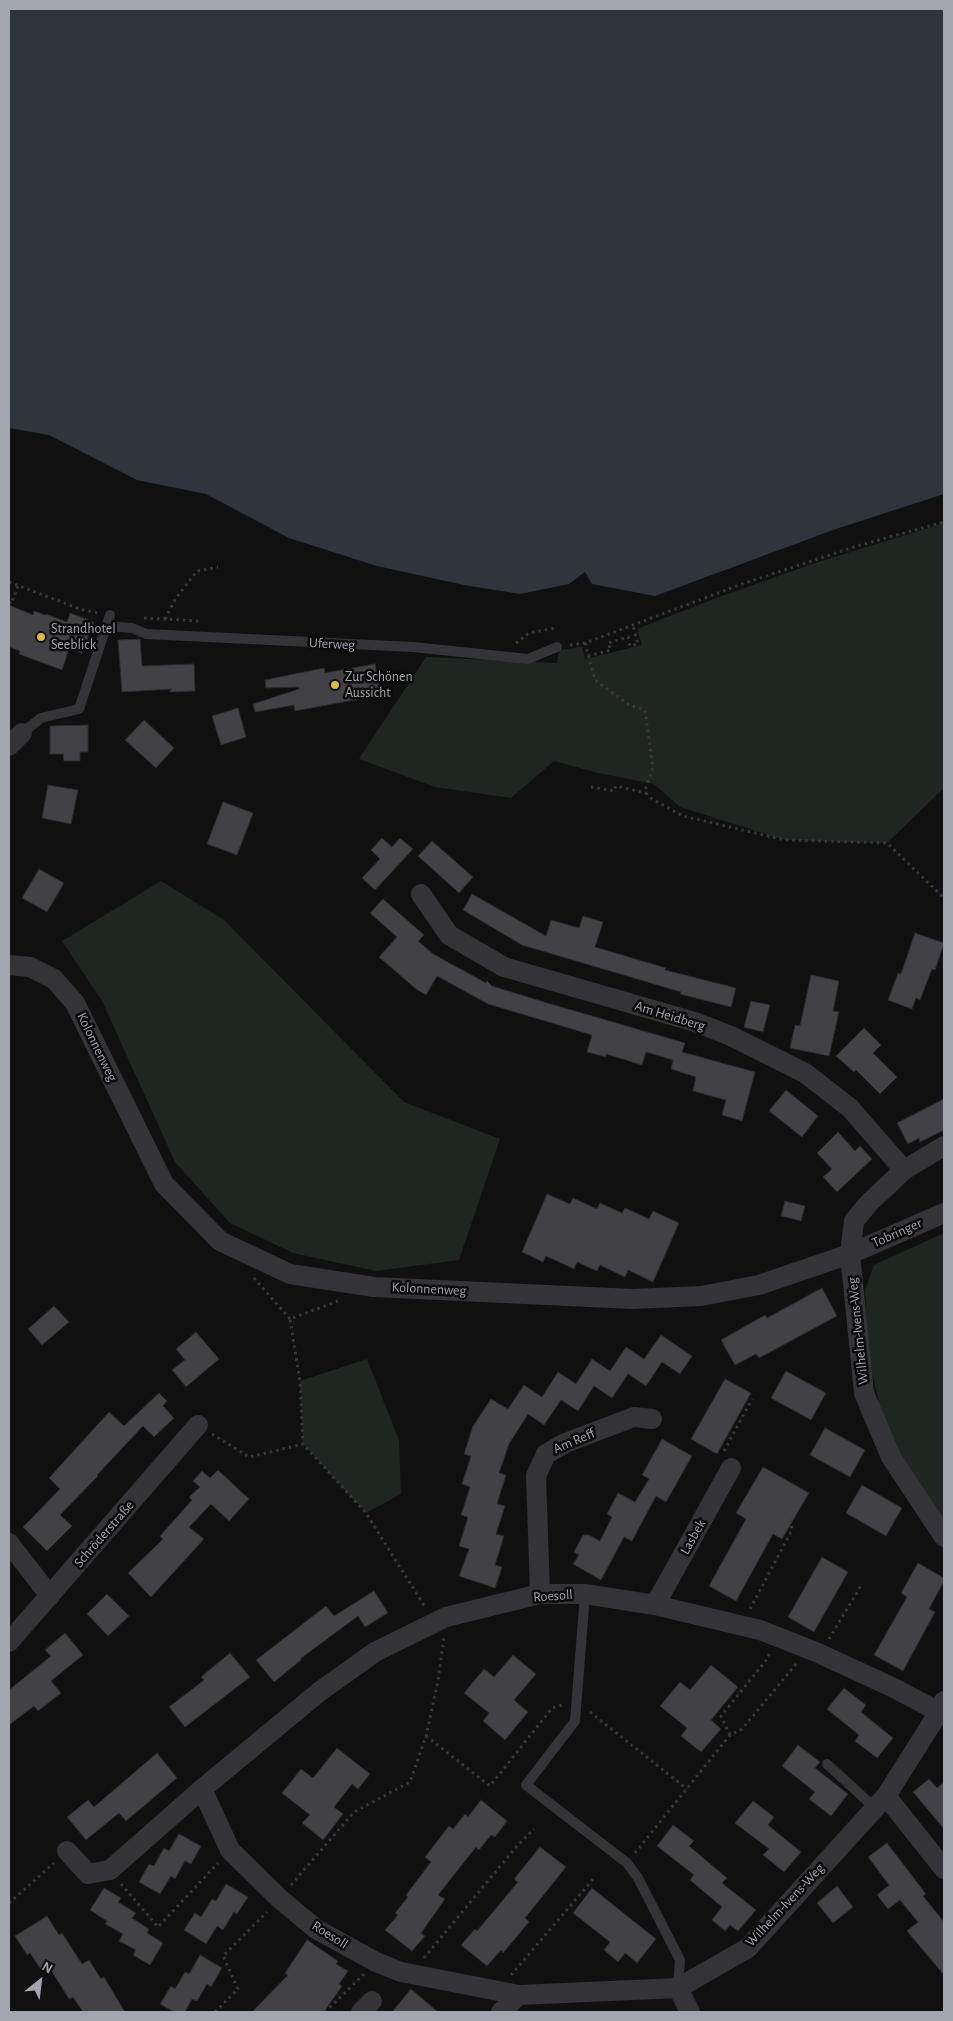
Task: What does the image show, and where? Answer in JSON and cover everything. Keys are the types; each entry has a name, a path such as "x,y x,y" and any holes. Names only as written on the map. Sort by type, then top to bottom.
{"street":[{"name":"Am Heidberg","path":"421,894 449,935 504,967 695,1022 731,1036 805,1073 850,1108 904,1170"},
{"name":"Kolonnenweg","path":"9,965 30,967 54,979 75,1003 164,1184 220,1240 290,1274 374,1287 632,1298 701,1296 759,1286 850,1254"},
{"path":"850,1254 854,1221 869,1203 904,1170 944,1146"},
{"name":"Tobringer","path":"850,1254 944,1213"},
{"name":"Wilhelm-Ivens-Weg","path":"850,1254 864,1393 891,1457 944,1537"},
{"name":"Am Reff","path":"540,1594 536,1476 546,1454 565,1443 634,1417 652,1419"},
{"name":"Schröderstraße","path":"9,1642 198,1425"},
{"name":"Lasbek","path":"655,1605 731,1468"},
{"path":"9,1542 50,1596"},
{"name":"Roesoll","path":"110,1870 202,1788 319,1692 367,1658 440,1620 540,1594 585,1594 655,1605 741,1625 775,1636 894,1688 942,1706"},
{"name":"Wilhelm-Ivens-Weg","path":"519,1995 678,1988 748,1948 880,1801 942,1706"},
{"name":"Roesoll","path":"202,1788 230,1850 280,1899 316,1929 376,1962 411,1974 519,1995"},
{"path":"880,1801 944,1869"},
{"path":"67,1851 88,1874 110,1870"},
{"path":"678,1988 690,2012"},
{"path":"501,2012 519,1995"}],"lane":[{"path":"15,740 41,718 79,709 110,615"},
{"name":"Uferweg","path":"106,626 132,628 146,634 413,647 528,658 557,647"},
{"path":"585,1594 575,1721 526,1785 627,1864 638,1878 680,1960 678,1988"},
{"path":"827,1764 880,1801"}],"path":[{"path":"646,793 653,768 645,710 629,705 595,680 584,644 742,584 857,546 944,522"},
{"path":"165,619 176,598 197,571 218,567"},
{"path":"9,582 80,609 110,615"},
{"path":"9,602 12,604 18,585"},
{"path":"588,656 610,650 608,643 628,637 630,646 638,644 633,626"},
{"path":"516,643 529,633 555,628"},
{"path":"592,787 614,791 616,786 646,793 652,799 682,816 785,840 888,843 944,898"},
{"path":"215,2012 238,1989 223,1956 280,1899 354,1812 410,1782 426,1736 438,1682 440,1620 366,1513 304,1444 300,1381 290,1319 340,1300"},
{"path":"731,1468 720,1458 752,1399"},
{"path":"198,1425 249,1457 304,1444"},
{"path":"741,1625 792,1530 790,1516"},
{"path":"644,1844 730,1735 742,1729 814,1652 862,1584"},
{"path":"730,1735 722,1716 768,1658 775,1636"},
{"path":"672,1775 687,1789"},
{"path":"411,1974 512,1851 534,1829"},
{"path":"110,1870 158,1927 230,1850"},
{"path":"9,1903 67,1851"},
{"path":"497,1991 595,1877"},
{"path":"325,2012 376,1962"}],"shaded area":[{"path":"9,9 944,9 944,494 833,530 655,596 592,584 585,572 569,584 520,594 464,585 377,566 289,538 206,494 137,480 49,435 9,428"},
{"path":"944,523 944,788 887,843 785,840 680,807 654,784 598,773 554,761 511,798 435,787 359,759 426,657 557,663 559,650 582,647 585,659 642,645 637,629 815,563"},
{"path":"161,881 224,920 404,1102 500,1139 459,1260 376,1271 293,1253 230,1223 175,1162 102,1001 62,941"},
{"path":"944,1233 944,1520 908,1472 882,1415 868,1356 865,1290 874,1265"},
{"path":"367,1359 399,1440 401,1494 366,1513 303,1444 300,1381"}],"building":[{"name":"Strandhotel Seeblick","path":"9,605 33,615 34,611 67,622 70,613 94,622 82,653 69,649 62,670 19,654 20,651 9,647"},
{"path":"140,639 142,666 194,664 195,691 169,692 172,689 122,692 118,640"},
{"name":"Zur Schönen Aussicht","path":"375,664 381,695 295,711 294,705 255,712 253,704 299,689 299,687 266,688 265,680 324,668 325,673"},
{"path":"238,708 246,737 221,745 212,716"},
{"path":"144,720 174,748 156,768 125,740"},
{"path":"88,725 88,752 80,752 80,761 64,761 63,754 50,754 50,726"},
{"path":"48,785 78,790 71,824 42,818"},
{"path":"223,802 253,813 237,855 207,844"},
{"path":"382,838 392,847 400,838 413,849 375,890 362,878 380,859 371,850"},
{"path":"432,841 473,877 459,893 418,856"},
{"path":"39,869 64,883 47,912 22,898"},
{"path":"472,894 546,936 551,920 579,928 583,916 603,922 595,947 666,968 665,970 736,988 731,1007 680,994 681,992 522,945 463,910"},
{"path":"383,899 424,935 418,941 433,954 486,983 487,981 492,986 685,1043 682,1052 755,1072 742,1121 722,1115 726,1100 693,1091 696,1077 671,1069 673,1060 646,1052 642,1065 606,1054 606,1057 587,1052 592,1035 488,1004 437,976 426,995 416,989 379,957 397,937 370,913"},
{"path":"915,933 944,943 935,970 932,969 920,1000 916,998 912,1009 888,1000 898,973 901,974"},
{"path":"811,975 839,981 833,1011 839,1012 829,1056 790,1048 795,1025 800,1026"},
{"path":"751,1001 770,1005 763,1032 744,1027"},
{"path":"864,1028 881,1045 873,1053 897,1077 880,1094 856,1070 854,1072 836,1056"},
{"path":"786,1090 818,1116 802,1137 769,1111"},
{"path":"944,1099 944,1130 920,1142 919,1138 908,1144 897,1123"},
{"path":"838,1132 855,1151 860,1146 872,1159 837,1192 823,1177 832,1169 817,1153"},
{"path":"547,1194 570,1204 573,1198 597,1209 600,1203 622,1213 625,1208 649,1219 653,1211 679,1223 653,1282 628,1270 625,1277 600,1265 597,1271 577,1262 574,1269 546,1256 543,1262 522,1252"},
{"path":"785,1201 805,1206 801,1221 781,1216"},
{"path":"822,1288 837,1316 759,1358 756,1354 735,1365 721,1340 765,1315 767,1318"},
{"path":"54,1306 69,1322 42,1345 28,1329"},
{"path":"196,1332 219,1359 186,1387 172,1370 185,1360 176,1349"},
{"path":"661,1335 692,1356 680,1374 662,1362 646,1386 628,1374 612,1398 594,1386 578,1411 561,1400 544,1425 528,1414 509,1444 499,1473 506,1475 497,1504 505,1506 496,1534 504,1536 495,1565 502,1567 495,1588 459,1576 469,1549 459,1546 468,1517 461,1515 470,1487 462,1484 471,1456 464,1454 473,1426 491,1399 508,1409 524,1385 542,1397 558,1372 576,1384 592,1359 610,1371 626,1347 644,1359"},
{"path":"786,1371 826,1393 811,1420 771,1398"},
{"path":"725,1379 751,1393 717,1454 691,1439"},
{"path":"159,1393 167,1401 163,1406 174,1418 154,1437 143,1426 60,1515 72,1526 47,1551 23,1527 60,1489 49,1478 109,1412 124,1426"},
{"path":"825,1428 865,1450 850,1477 810,1455"},
{"path":"662,1439 692,1456 666,1502 656,1496 632,1541 624,1537 601,1580 573,1564 579,1555 574,1552 583,1535 589,1535 600,1541 612,1517 607,1514 618,1493 635,1502 649,1479 642,1475"},
{"path":"763,1467 809,1493 782,1539 773,1534 736,1601 709,1586 746,1519 736,1513"},
{"path":"218,1470 249,1499 229,1521 211,1504 189,1527 204,1539 151,1597 128,1573 163,1539 160,1536 192,1500 189,1497 200,1487 193,1481 202,1471 210,1478"},
{"path":"862,1485 902,1508 886,1536 846,1513"},
{"path":"822,1557 848,1572 814,1632 788,1617"},
{"path":"918,1563 944,1578 944,1581 929,1609 935,1612 903,1671 874,1655 907,1597 901,1593"},
{"path":"374,1591 388,1613 365,1627 358,1616 300,1659 274,1682 256,1660 326,1606 334,1616"},
{"path":"107,1594 129,1616 108,1636 87,1614"},
{"path":"65,1633 83,1655 51,1681 61,1693 38,1711 34,1706 9,1725 9,1690 51,1656 45,1650"},
{"path":"230,1653 250,1677 185,1727 169,1707 204,1680 201,1677"},
{"path":"513,1655 536,1674 514,1700 528,1712 505,1740 483,1721 489,1713 464,1693 484,1669 494,1677"},
{"path":"711,1665 738,1687 711,1720 721,1729 701,1752 681,1736 687,1728 660,1706 680,1682 690,1690"},
{"path":"844,1688 866,1705 861,1712 893,1738 877,1758 855,1741 859,1735 827,1709"},
{"path":"798,1745 820,1762 815,1768 848,1794 831,1816 809,1799 815,1792 782,1766"},
{"path":"337,1748 370,1774 358,1789 352,1784 334,1807 343,1814 323,1840 302,1823 310,1815 282,1793 301,1769 313,1778"},
{"path":"157,1753 177,1778 126,1821 119,1813 86,1840 67,1817 88,1800 94,1807"},
{"path":"929,1779 937,1788 944,1782 944,1829 913,1792"},
{"path":"481,1800 507,1821 495,1837 491,1835 479,1850 476,1847 438,1895 445,1899 421,1933 425,1936 412,1951 385,1930 398,1915 395,1913 408,1897 406,1895 431,1862 425,1857 449,1826 453,1829 465,1814 468,1817"},
{"path":"753,1801 774,1817 768,1825 801,1852 784,1872 763,1855 769,1849 735,1823"},
{"path":"673,1825 694,1841 689,1846 727,1878 722,1883 756,1910 738,1931 730,1925 725,1931 712,1920 722,1907 690,1880 694,1875 657,1846"},
{"path":"179,1834 201,1846 191,1864 185,1861 175,1879 171,1876 160,1894 139,1882 149,1864 154,1866 164,1848 169,1851"},
{"path":"887,1843 926,1894 923,1896 944,1922 944,1975 907,1931 918,1922 900,1900 888,1909 877,1895 889,1885 868,1857"},
{"path":"540,1847 566,1867 525,1918 529,1922 503,1953 501,1950 487,1966 461,1945 475,1929 477,1931 518,1882 514,1879"},
{"path":"226,1884 248,1897 237,1914 234,1912 223,1930 217,1926 206,1944 184,1930 195,1913 201,1917 212,1899 216,1901"},
{"path":"837,1886 853,1907 833,1923 817,1903"},
{"path":"104,1888 121,1898 118,1902 136,1913 132,1918 149,1929 147,1933 163,1943 150,1965 133,1955 136,1950 119,1941 123,1934 105,1924 107,1921 90,1910"},
{"path":"592,1888 656,1939 637,1963 625,1953 618,1962 604,1950 610,1942 573,1913"},
{"path":"47,1916 59,1935 62,1933 82,1964 89,1960 101,1979 104,1977 125,2012 83,2012 73,1997 69,1999 49,1967 42,1971 30,1953 27,1955 15,1936"},
{"path":"307,1940 338,1961 336,1964 348,1971 339,1984 342,1986 324,2012 252,2012 288,1975 285,1973"},
{"path":"200,1955 222,1968 211,1987 207,1984 197,2001 192,1999 185,2012 174,2012 160,2004 171,1986 175,1989 185,1972 189,1974"},
{"path":"411,1989 438,2012 392,2012"}],"place":[{"name":"Strandhotel Seeblick","path":"41,637"},
{"name":"Zur Schönen Aussicht","path":"335,685"}]}
